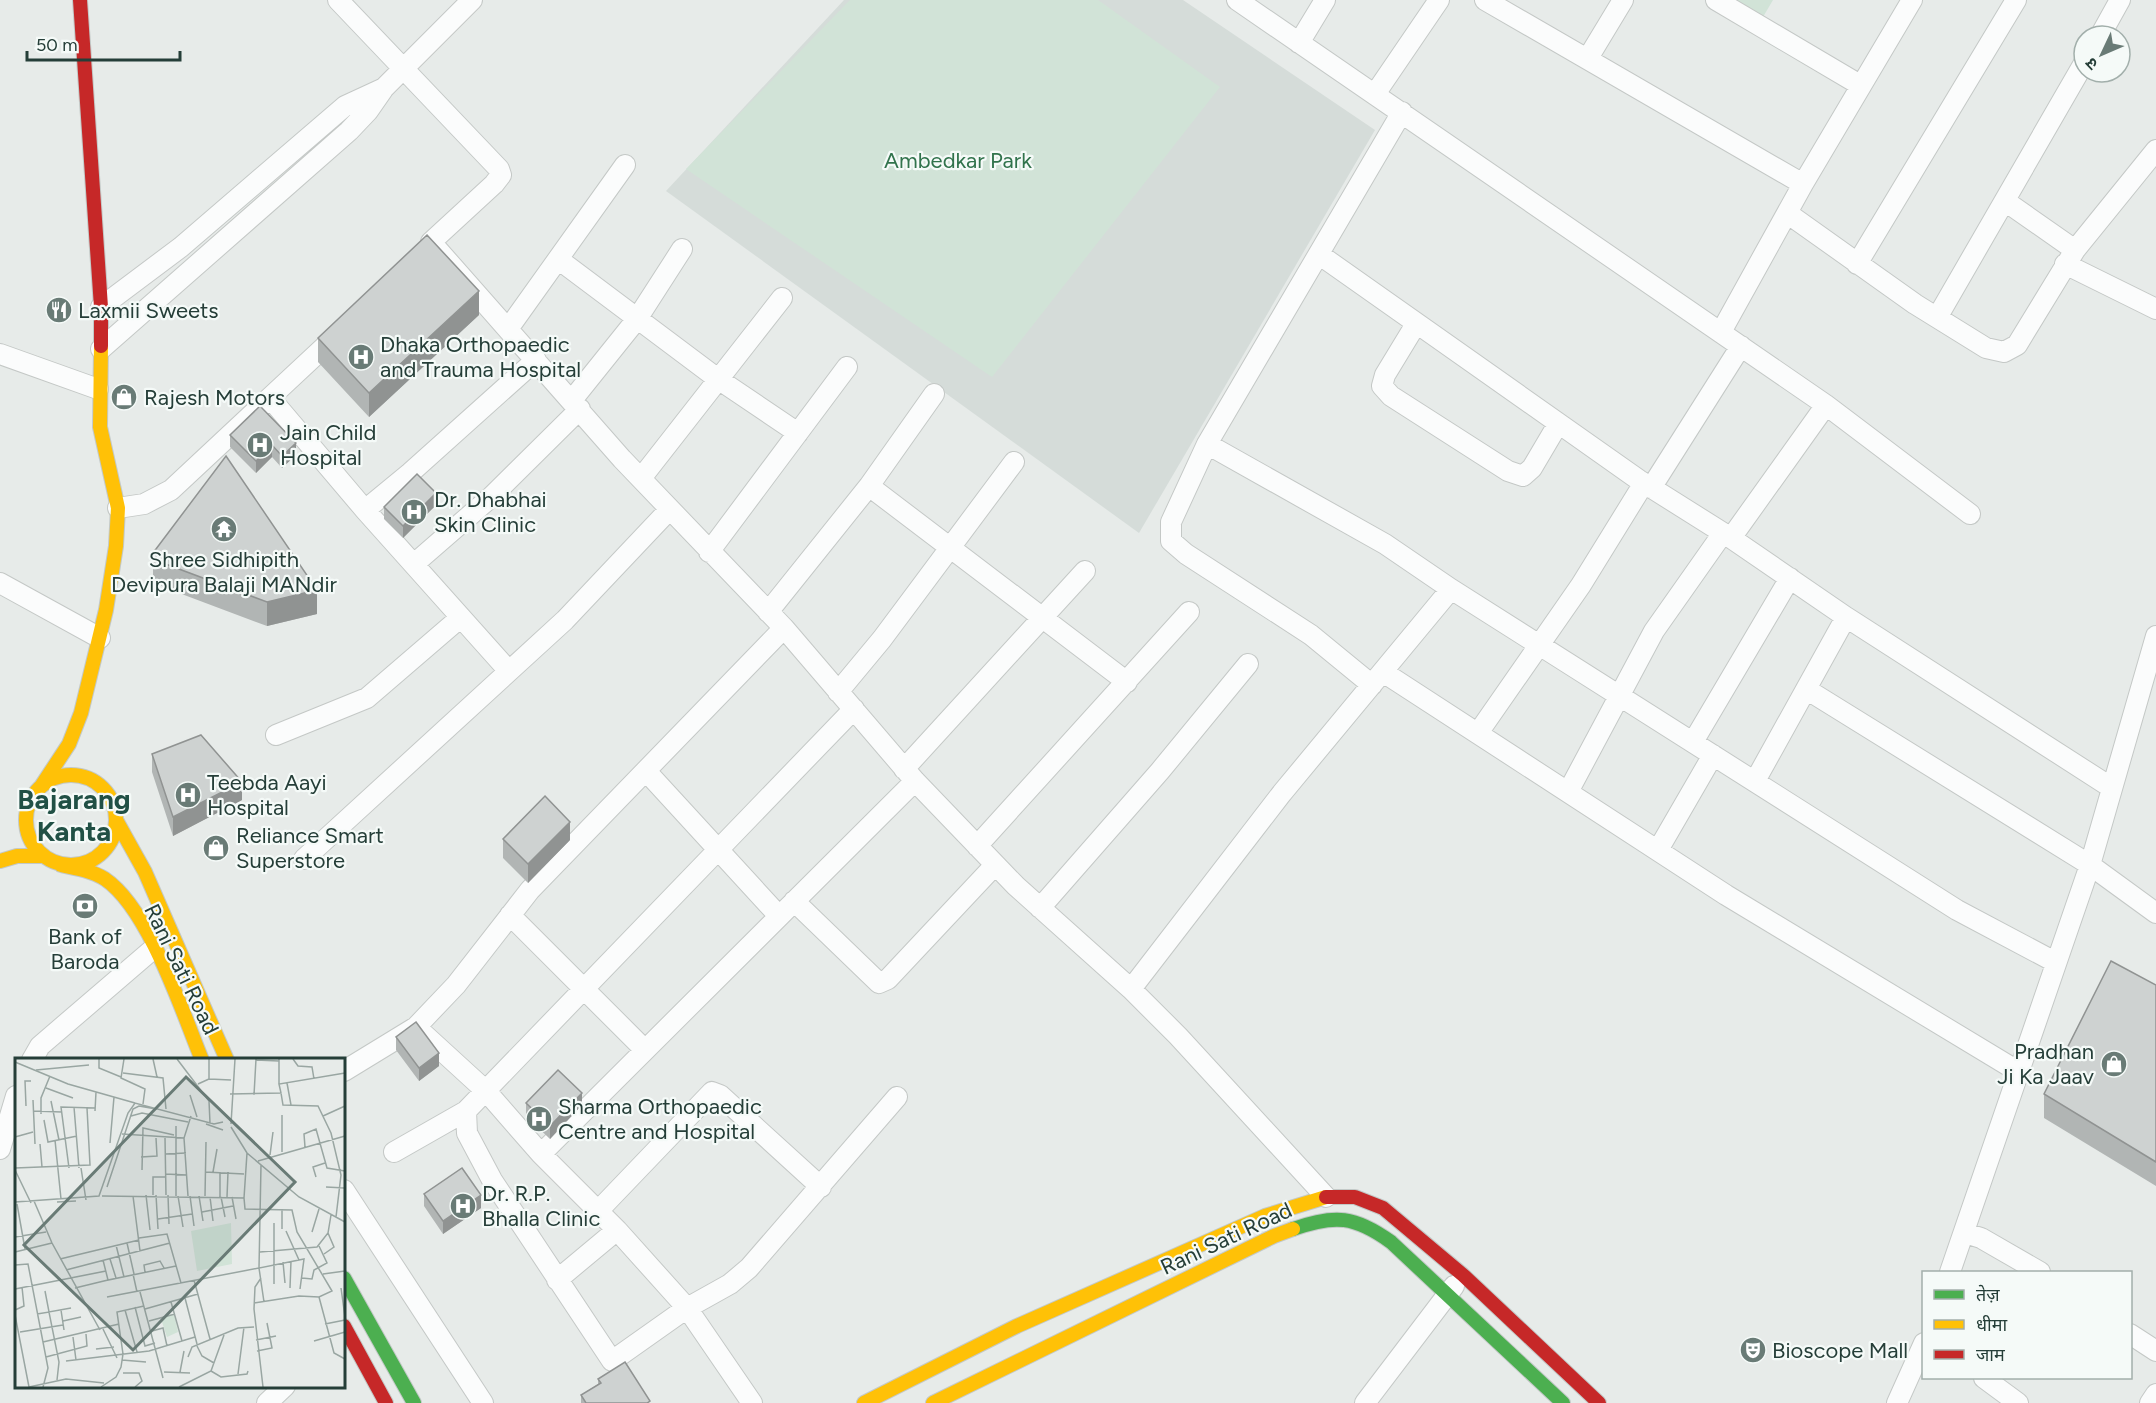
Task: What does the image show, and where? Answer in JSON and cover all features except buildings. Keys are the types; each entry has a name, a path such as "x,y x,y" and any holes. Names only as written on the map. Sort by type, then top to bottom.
{"street":[{"path":"15,818 42,785 69,744 81,713 100,638 116,546 118,508 100,427 101,308 80,0"},
{"path":"338,0 495,164 501,175 414,259"},
{"path":"101,349 349,131 368,111 384,88 472,0"},
{"path":"1238,0 1826,405 1970,514"},
{"path":"1299,43 1325,0"},
{"path":"1375,94 1439,0"},
{"path":"1485,0 1803,184"},
{"path":"1588,58 1623,0"},
{"path":"1716,0 1860,85"},
{"path":"1857,264 2016,0"},
{"path":"2107,24 2120,0"},
{"path":"1721,332 1906,2"},
{"path":"1938,316 2072,84"},
{"path":"101,308 181,247 345,106 384,88"},
{"path":"1402,112 1207,444 1171,522 1171,541 1186,554 1377,678 1478,733 1658,850 2019,1072"},
{"path":"1787,213 1915,304 1938,316 1986,348 2004,352 2017,345 2070,257 2156,150"},
{"path":"508,329 625,165"},
{"path":"2005,201 2070,257 2156,309"},
{"path":"431,242 576,404 622,459 642,477 669,509 784,628 910,775 976,846 1040,908 1131,988 1326,1197"},
{"path":"414,564 491,497 576,404 637,319 682,249"},
{"path":"1320,255 1648,486 1727,535 1846,617 2112,788"},
{"path":"558,259 718,379 798,433"},
{"path":"642,477 782,298"},
{"path":"1416,324 1385,375 1382,386 1391,396 1509,471 1523,476 1532,468 1558,424"},
{"path":"118,508 144,504 171,490 271,399 347,325"},
{"path":"1478,733 1540,645 1741,346"},
{"path":"0,354 99,389"},
{"path":"364,510 410,473 536,360"},
{"path":"710,552 847,367"},
{"path":"768,612 869,486 934,394"},
{"path":"271,399 364,510 508,670"},
{"path":"1568,792 1654,631 1826,405"},
{"path":"1207,444 1384,544 1451,589 1957,910 2055,962"},
{"path":"838,692 952,547 1014,462"},
{"path":"869,486 1044,616 1127,681"},
{"path":"304,859 565,620 669,509"},
{"path":"541,1154 794,901 910,775 1044,616 1085,571"},
{"path":"1694,742 1790,578"},
{"path":"0,583 100,638"},
{"path":"1131,988 1282,793 1451,589"},
{"path":"976,846 1189,612"},
{"path":"1755,781 1846,617"},
{"path":"276,735 367,698 460,618"},
{"path":"345,1070 416,1027 456,985 530,890 784,628"},
{"path":"1950,1271 2090,865 2156,636"},
{"path":"1040,908 1160,771 1248,664"},
{"path":"1806,689 2090,865 2156,913"},
{"path":"394,1152 466,1112 718,847 854,709"},
{"path":"81,713 82,745"},
{"path":"1658,850 1713,755"},
{"path":"88,764 111,801 116,820 145,872 227,1058"},
{"path":"646,771 779,916"},
{"path":"42,785 60,776 80,776 99,785"},
{"path":"30,801 26,821 30,840 43,856 61,865 81,864 99,856 112,840 116,820"},
{"path":"0,861 17,856 43,856"},
{"name":"Rani Sati Road","path":"61,865 92,872 111,883 135,914 202,1058"},
{"path":"794,901 879,983 888,979 995,865"},
{"path":"510,915 645,1050"},
{"path":"33,1058 40,1046 153,949"},
{"path":"416,1027 486,1091 541,1154 618,1230 687,1308 752,1403"},
{"path":"598,1211 712,1092 720,1095 821,1187"},
{"path":"466,1112 467,1133 492,1180 612,1361 687,1308 730,1284 749,1268 897,1098"},
{"path":"0,1149 15,1099"},
{"path":"345,1192 483,1403"},
{"path":"864,1403 1017,1326 1265,1216 1326,1197 1355,1197 1383,1208 1463,1275 1599,1403"},
{"path":"1265,1216 1274,1236"},
{"name":"Rani Sati Road","path":"933,1403 1274,1236 1329,1218 1351,1218 1379,1232 1563,1403"},
{"path":"557,1280 618,1230"},
{"path":"1965,1233 1982,1238 2038,1271"},
{"path":"1365,1403 1463,1275"},
{"path":"345,1280 414,1403"},
{"path":"345,1331 387,1403"},
{"path":"2132,1335 2156,1351"},
{"path":"1897,1403 1922,1345"},
{"path":"1987,1379 2018,1403"},
{"path":"267,1403 283,1388"},
{"path":"2150,1403 2156,1394"}],"shaded area":[{"path":"844,0 1183,0 1375,130 1139,533 666,191"}],"green space":[{"name":"Ambedkar Park","path":"850,0 1098,0 1220,87 992,377 686,169"},
{"path":"1728,0 1773,0 1763,17"}],"traffic: fast":[{"path":"1293,1229 1321,1221 1344,1220 1378,1233 1391,1242 1563,1403"},
{"path":"345,1280 414,1403"}],"traffic: slow":[{"path":"42,785 69,744 81,713 106,610 116,546 118,508 100,427 101,346"},
{"path":"71,775 96,783 108,795 116,820 108,845 96,857 71,865 46,857 34,845 26,820 34,795 46,783 71,775"},
{"path":"116,820 145,872 226,1058"},
{"path":"0,861 17,856 43,856"},
{"path":"61,865 89,872 105,879 121,893 136,913 162,962 201,1058"},
{"path":"864,1403 1017,1326 1265,1216 1326,1197"},
{"path":"933,1403 1274,1236 1293,1229"}],"traffic: jam":[{"path":"80,0 101,307 101,346"},
{"path":"1326,1197 1355,1197 1383,1208 1463,1275 1599,1403"},
{"path":"345,1328 386,1403"}],"place":[{"name":"Laxmii Sweets","path":"59,310"},
{"name":"Dhaka Orthopaedic and Trauma Hospital","path":"361,357"},
{"name":"Rajesh Motors","path":"124,397"},
{"name":"Jain Child Hospital","path":"260,445"},
{"name":"Dr. Dhabhai Skin Clinic","path":"414,512"},
{"name":"Shree Sidhipith Devipura Balaji MANdir","path":"224,529"},
{"name":"Teebda Aayi Hospital","path":"188,795"},
{"name":"Reliance Smart Superstore","path":"216,848"},
{"name":"Bank of Baroda","path":"85,906"},
{"name":"Pradhan Ji Ka Jaav","path":"2114,1064"},
{"name":"Sharma Orthopaedic Centre and Hospital","path":"539,1119"},
{"name":"Dr. R.P. Bhalla Clinic","path":"463,1206"},
{"name":"Bioscope Mall","path":"1753,1350"}],"district":[{"name":"Bajarang Kanta","path":"74,815"}]}
